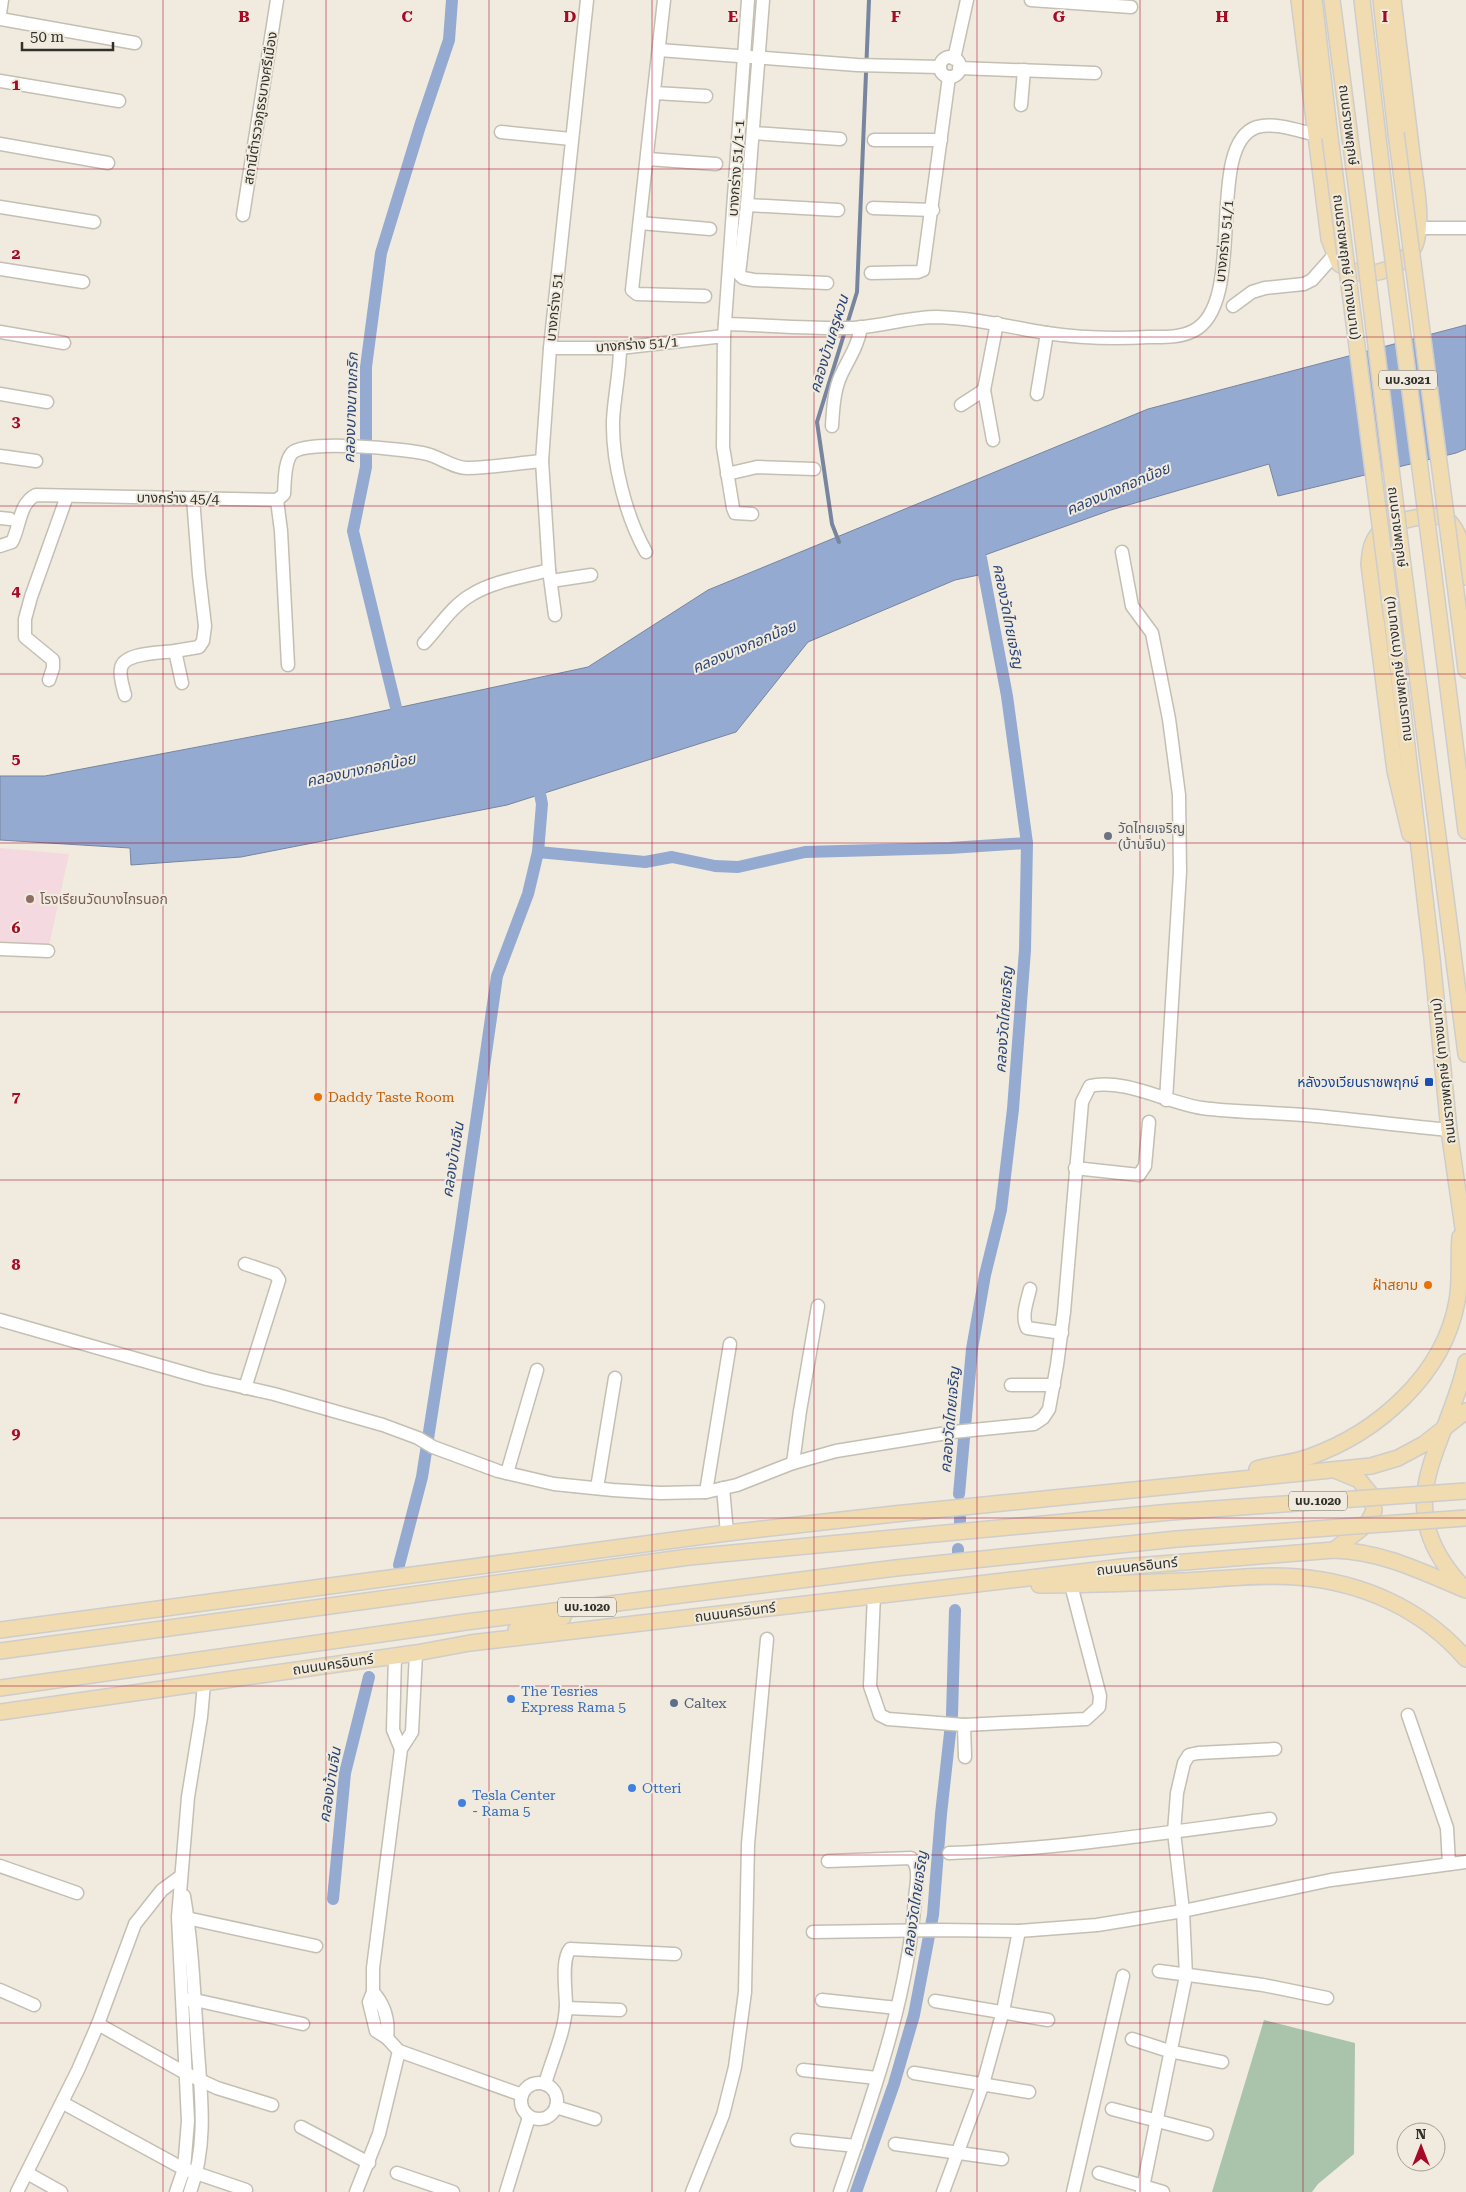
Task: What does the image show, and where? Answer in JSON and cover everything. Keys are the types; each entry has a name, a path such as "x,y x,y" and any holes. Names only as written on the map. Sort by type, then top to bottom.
{"main road":[{"path":"1299,0 1323,136 1329,239 1339,264 1361,273 1391,268 1412,251 1417,240 1415,186 1393,0"},
{"name":"ถนนราชพฤกษ์ (ทางขนาน)","path":"1314,0 1323,136 1392,618 1433,967 1449,1130 1466,1249"},
{"name":"ถนนราชพฤกษ์","path":"1332,0 1466,1054"},
{"name":"ถนนราชพฤกษ์","path":"1362,0 1386,206 1466,831"},
{"name":"นบ.3021","path":"1381,0 1396,133 1466,670"},
{"path":"1422,884 1395,771 1369,564 1371,545 1380,531 1392,524 1434,516 1445,518 1453,526 1464,546 1466,577"},
{"path":"1215,1481 1308,1458 1343,1443 1381,1418 1418,1382 1448,1336 1457,1301 1461,1219"},
{"path":"1466,1362 1446,1427 1426,1481 1424,1511 1431,1540 1445,1567 1466,1590"},
{"path":"1446,1427 1466,1412"},
{"name":"นบ.1020","path":"0,1630 727,1533 1371,1466 1398,1458 1424,1444 1446,1427"},
{"path":"1334,1470 1359,1480 1372,1496 1374,1511 1367,1524 1334,1550"},
{"name":"นบ.1020","path":"0,1651 689,1558 1171,1512 1466,1491"},
{"name":"ถนนนครอินทร์","path":"0,1688 466,1622 896,1568 1176,1540 1466,1518"},
{"path":"525,1579 628,1545"},
{"name":"ถนนนครอินทร์","path":"0,1712 416,1653 470,1643 1123,1567 1334,1550 1359,1551 1382,1556 1466,1590"},
{"path":"971,1586 1071,1585 1265,1576 1328,1581 1373,1593 1399,1605 1425,1620 1466,1659"},
{"path":"470,1643 613,1603"}],"street":[{"path":"0,14 2,0"},
{"name":"สถานีตำรวจภูธรบางศรีเมือง","path":"243,215 277,0"},
{"name":"บางกร่าง 51","path":"555,615 550,575 542,461 550,348 587,0"},
{"path":"664,0 632,290 634,292 704,296"},
{"name":"บางกร่าง 51/1-1","path":"748,0 725,330 723,422 727,474 733,508 735,513 752,514"},
{"path":"763,0 747,205 739,274 743,278 827,284"},
{"path":"967,0 956,63 956,75 949,77 942,74 940,67 943,60 956,63 1024,70 1095,73"},
{"path":"1031,0 1131,7"},
{"path":"0,19 135,43"},
{"path":"658,50 863,65 940,67"},
{"path":"1021,105 1024,70"},
{"path":"871,273 918,272 923,270 933,210 949,77"},
{"path":"0,81 119,101"},
{"path":"654,93 706,96"},
{"name":"บางกร่าง 51/1","path":"550,348 620,348 725,330 849,327 938,317 1102,339 1178,336 1194,331 1206,321 1215,305 1221,281 1230,177 1239,143 1246,132 1257,127 1269,125 1323,136"},
{"path":"501,132 571,139"},
{"path":"753,133 840,139"},
{"path":"874,140 941,140"},
{"path":"0,144 108,163"},
{"path":"648,158 716,164"},
{"path":"747,205 838,210"},
{"path":"0,207 94,222"},
{"path":"873,208 933,210"},
{"path":"640,223 710,229"},
{"path":"1418,228 1466,228"},
{"path":"1233,306 1252,292 1265,288 1304,284 1312,280 1335,254"},
{"path":"0,269 83,282"},
{"path":"993,440 984,390 997,324"},
{"path":"832,426 838,383 859,341 849,327"},
{"path":"0,332 64,343"},
{"path":"1037,394 1047,333"},
{"path":"620,348 613,420 617,461 633,523 646,552"},
{"path":"961,405 984,390"},
{"path":"0,394 47,402"},
{"path":"288,665 281,531 277,500 284,494 288,460 291,454 306,448 350,446 429,454 465,468 542,461"},
{"path":"0,456 36,462"},
{"path":"727,474 758,467 814,469"},
{"name":"บางกร่าง 45/4","path":"0,546 12,542 28,499 36,495 277,500"},
{"path":"50,680 53,660 25,637 23,628 62,496"},
{"path":"125,695 120,670 122,663 129,658 199,647 203,640 205,626 193,498"},
{"path":"1122,552 1132,606 1152,633 1170,728 1179,795 1180,872 1166,1100"},
{"path":"424,643 460,602 486,587 550,575 591,575"},
{"path":"175,652 182,683"},
{"path":"0,949 48,951"},
{"path":"0,1320 152,1364 383,1425 418,1438 433,1447 507,1473 554,1484 660,1493 706,1492 737,1485 793,1464 836,1451 953,1432 1034,1424 1043,1418 1049,1409 1062,1333 1082,1102 1090,1086 1098,1084 1140,1090 1166,1100 1202,1108 1316,1116 1449,1130"},
{"path":"1075,1168 1139,1175 1145,1166 1149,1122"},
{"path":"245,1264 275,1274 278,1280 245,1388"},
{"path":"1030,1289 1024,1313 1024,1322 1027,1328 1062,1333"},
{"path":"793,1464 800,1410 818,1306"},
{"path":"706,1492 730,1344"},
{"path":"507,1473 537,1370"},
{"path":"597,1488 615,1378"},
{"path":"1011,1385 1054,1385"},
{"path":"723,1488 727,1533"},
{"path":"874,1596 870,1686 880,1715 888,1719 961,1724 1086,1719 1098,1707 1100,1696 1071,1585"},
{"path":"692,2192 723,2115 734,2067 745,1992 748,1844 767,1639"},
{"path":"416,1653 412,1732 401,1749 372,1968 373,1992 381,2001 389,2026 387,2038 399,2050 522,2095"},
{"path":"395,1656 393,1730 401,1749"},
{"path":"176,2192 184,2169 188,2121 182,2001 183,1917 181,1876 188,1796 201,1717 204,1684"},
{"path":"1408,1715 1447,1828 1449,1864"},
{"path":"961,1724 965,1757"},
{"path":"1142,2189 1157,2122 1169,2050 1186,1976 1183,1911 1174,1832 1177,1793 1184,1763 1189,1755 1275,1749"},
{"path":"949,1853 1022,1849 1270,1819"},
{"path":"828,1861 911,1858 917,1866 917,1930 877,2078 840,2192"},
{"path":"813,1932 1019,1930 1097,1926 1183,1911 1331,1880 1466,1862"},
{"path":"0,1866 77,1893"},
{"path":"17,2192 63,2103 98,2024 135,1924 162,1890 181,1876"},
{"path":"183,1917 316,1946"},
{"path":"183,1917 195,2000 202,2121 198,2172 190,2192"},
{"path":"943,2192 983,2084 1003,2011 1019,1930"},
{"path":"545,2084 566,2008 566,1957 570,1949 674,1954"},
{"path":"1159,1971 1263,1985 1327,1998"},
{"path":"1073,2192 1123,1976"},
{"path":"0,1990 34,2005"},
{"path":"182,2001 195,2000 303,2024"},
{"path":"822,2000 897,2008"},
{"path":"935,2001 1048,2020"},
{"path":"566,2008 620,2010"},
{"path":"98,2024 187,2074 217,2088 272,2105"},
{"path":"1132,2039 1222,2062"},
{"path":"356,2192 379,2134 399,2050"},
{"path":"803,2070 877,2078"},
{"path":"914,2073 1029,2092"},
{"path":"545,2084 555,2093 556,2107 552,2114 545,2118 529,2117 522,2107 522,2095 531,2085 545,2084"},
{"path":"63,2103 184,2169 198,2172 246,2190"},
{"path":"556,2107 595,2119"},
{"path":"1112,2109 1206,2134"},
{"path":"506,2192 529,2117"},
{"path":"301,2127 369,2163"},
{"path":"797,2140 856,2146"},
{"path":"895,2144 1002,2159"},
{"path":"27,2173 62,2192"},
{"path":"397,2173 453,2192"},
{"path":"1099,2173 1142,2189 1163,2192"}],"shaded area":[{"name":"โรงเรียนวัดบางไกรนอก","path":"0,848 69,854 48,951 0,945"}],"green space":[{"path":"1264,2020 1355,2043 1354,2154 1318,2184 1312,2192 1212,2192"}],"water":[{"name":"คลองบางกอกน้อย","path":"1466,325 1466,449 1278,496 1269,464 1111,510 985,555 988,573 955,580 808,642 736,732 507,805 241,857 131,865 130,848 0,840 0,776 45,776 350,718 588,667 708,590 1148,409"}],"waterway":[{"name":"คลองบางนางเกริก","path":"400,724 353,531 366,467 366,367 381,253 449,40 452,0"},
{"name":"คลองบ้านครูผวน","path":"839,542 832,524 817,422 857,292 869,0"},
{"name":"คลองวัดไทยเจริญ","path":"959,1494 972,1349 985,1275 1001,1210 1013,1109 1025,950 1027,843 1007,696 981,558"},
{"name":"คลองบ้านจีน","path":"399,1565 422,1477 461,1227 497,976 528,894 538,852 542,804 537,779"},
{"path":"538,852 645,862 672,857 715,866 738,867 805,852 950,848 1027,843"},
{"name":"คลองวัดไทยเจริญ","path":"960,1518 960,1523"},
{"name":"คลองวัดไทยเจริญ","path":"958,1549 958,1555"},
{"name":"คลองวัดไทยเจริญ","path":"856,2192 894,2084 914,2015 933,1915 941,1814 952,1715 955,1610"},
{"name":"คลองบ้านจีน","path":"333,1899 345,1773 369,1677"}],"place":[{"name":"วัดไทยเจริญ (บ้านจีน)","path":"1108,836"},
{"name":"โรงเรียนวัดบางไกรนอก","path":"30,899"},
{"name":"หลังวงเวียนราชพฤกษ์","path":"1429,1082"},
{"name":"Daddy Taste Room","path":"318,1097"},
{"name":"ฝ้าสยาม","path":"1428,1285"},
{"name":"The Tesries Express Rama 5","path":"511,1699"},
{"name":"Caltex","path":"674,1703"},
{"name":"Otteri","path":"632,1788"},
{"name":"Tesla Center - Rama 5","path":"462,1803"}]}
